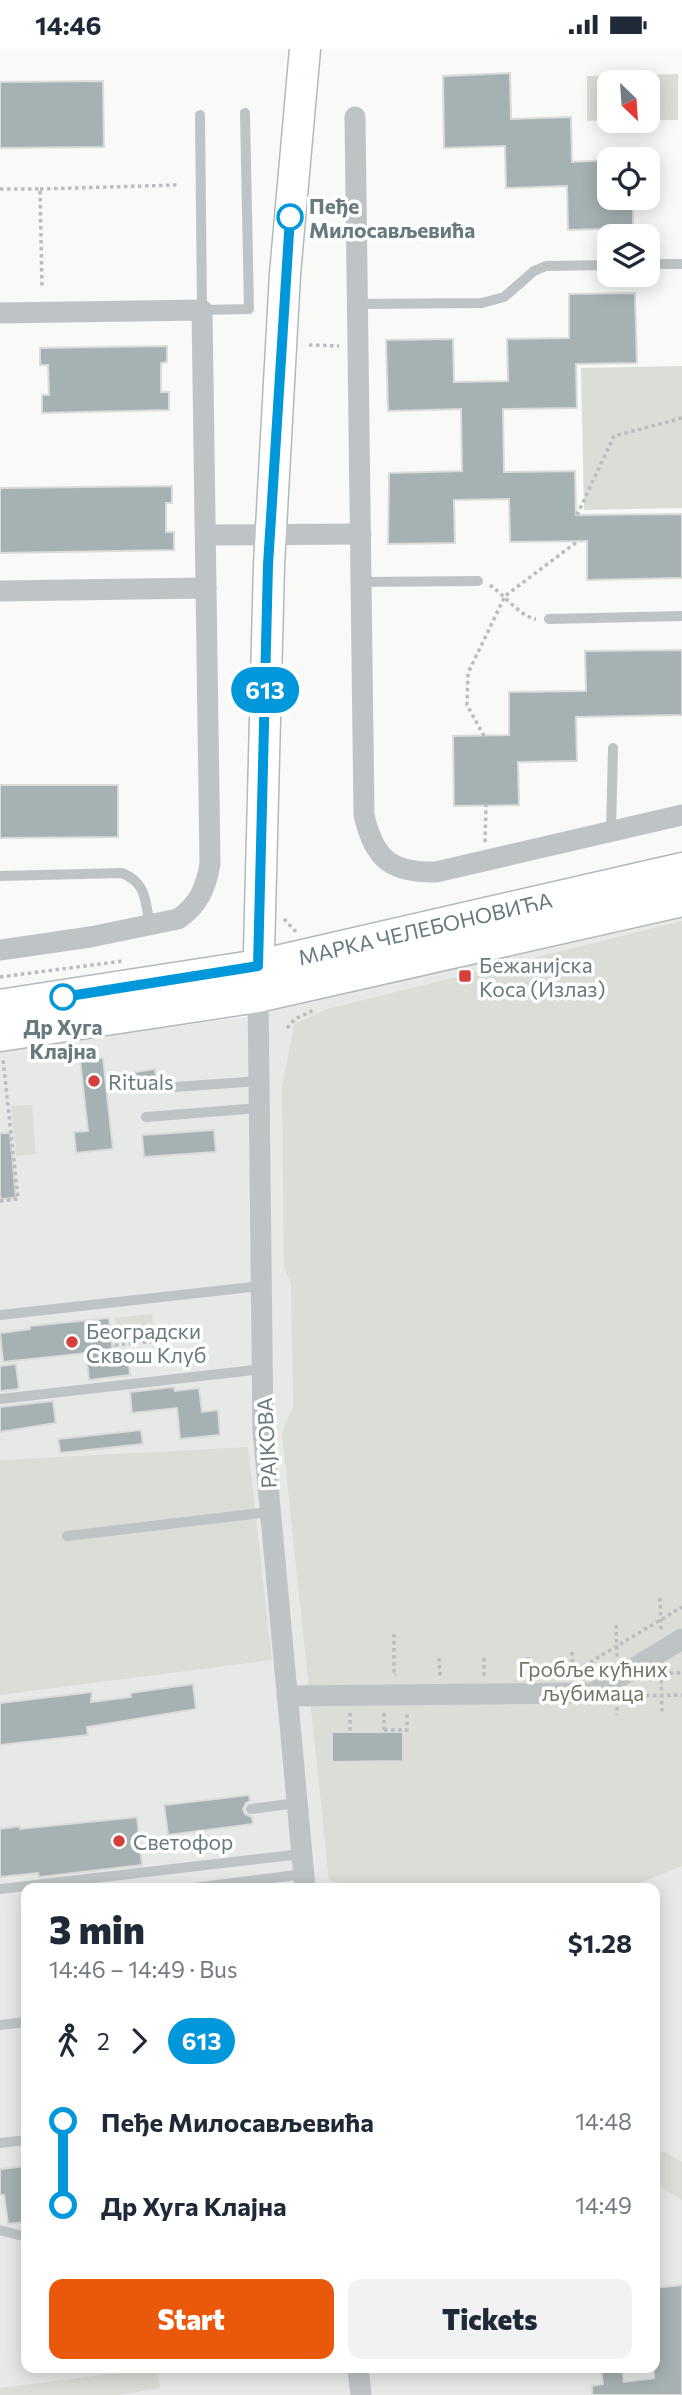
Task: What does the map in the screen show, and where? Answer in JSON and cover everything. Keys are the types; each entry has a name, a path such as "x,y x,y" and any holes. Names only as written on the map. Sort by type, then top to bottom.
{"main road":[{"path":"258,981 270,535 285,274 305,49"},
{"name":"МАРКА ЧЕЛЕБОНОВИЋА","path":"1,1046 682,869"},
{"name":"МАРКА ЧЕЛЕБОНОВИЋА","path":"0,1006 258,981 682,900"}],"street":[{"path":"355,117 364,815 370,840 381,855 406,870 417,873 436,872 682,815"},
{"path":"0,313 202,310 210,864 201,897 178,919 0,950"},
{"path":"206,535 360,534"},
{"path":"0,591 206,588"},
{"name":"РАЈКОВА","path":"258,981 263,1431 303,1872"},
{"path":"288,1696 593,1693 682,1639"},
{"path":"359,2373 361,2395"}],"lane":[{"path":"200,115 202,310 249,309 245,113"},
{"path":"660,264 682,264"},
{"path":"358,304 482,303 504,297 534,271 547,266 597,265"},
{"path":"361,582 478,581"},
{"path":"549,619 682,616"},
{"path":"611,832 612,748"},
{"path":"0,876 122,873 134,878 142,887 150,926"},
{"path":"175,1087 258,1081"},
{"path":"146,1117 258,1108"},
{"path":"0,1315 260,1286"},
{"path":"0,1399 262,1369"},
{"path":"67,1537 270,1512"},
{"path":"251,1809 297,1803"},
{"path":"228,1883 303,1872"},
{"path":"107,1883 303,1872"},
{"path":"0,1889 21,1888"},
{"path":"0,2025 21,2023"},
{"path":"0,2143 21,2141"},
{"path":"0,2230 21,2236"}],"path":[{"path":"0,189 177,185"},
{"path":"40,189 42,286"},
{"path":"309,345 358,347"},
{"path":"577,515 614,436 682,418"},
{"path":"484,736 467,705 468,673 505,596 578,541"},
{"path":"478,581 491,586 531,618 549,619"},
{"path":"485,861 486,805"},
{"path":"0,977 133,959"},
{"path":"287,1028 295,1020 325,1006"},
{"path":"0,1201 18,1199 1,1046"},
{"path":"111,1334 114,1334 115,1345 161,1341 160,1329"},
{"path":"572,1673 682,1607"},
{"path":"394,1634 394,1675 405,1675"},
{"path":"561,1674 584,1673"},
{"path":"626,1673 682,1673"},
{"path":"473,1674 495,1674"},
{"path":"517,1674 539,1674"},
{"path":"428,1675 451,1675"},
{"path":"593,1693 603,1696 682,1696"},
{"path":"384,1730 407,1730"}],"shaded area":[{"path":"682,915 682,2395 0,2395 0,1049 245,1017"}],"green space":[{"path":"660,74 678,74 678,120 660,120"},
{"path":"587,76 597,76 597,121 587,121"},
{"path":"682,366 682,508 584,510 581,368"},
{"name":"Гробље кућних љубимаца","path":"682,921 682,1866 640,1883 338,1883 329,1880 282,1433 293,1406 291,1283 284,1268 282,1087 294,1024 327,1009"},
{"path":"32,1105 36,1154 16,1156 11,1106"},
{"path":"152,1314 154,1336 117,1340 115,1318"},
{"path":"248,1447 272,1660 0,1695 0,1460"},
{"path":"660,2152 665,2152 682,2162 682,2200 661,2187"},
{"path":"118,2373 158,2373 160,2388 119,2395 0,2395 0,2388"}],"building":[{"path":"510,73 511,119 571,117 572,162 597,161 597,210 633,210 633,224 597,224 597,229 568,230 567,186 506,188 505,146 444,148 443,76"},
{"path":"103,81 104,147 0,148 0,82"},
{"path":"635,293 637,363 576,364 577,408 503,409 504,472 575,471 576,515 682,514 682,578 587,580 587,541 510,542 509,499 454,500 455,543 388,544 389,473 462,471 461,409 388,411 386,340 453,339 454,382 508,381 507,339 569,338 569,294"},
{"path":"167,346 167,362 161,363 161,392 169,392 169,410 42,413 42,395 49,395 48,365 40,365 40,348"},
{"path":"172,486 172,503 166,503 166,532 174,532 174,550 0,553 0,488"},
{"path":"682,650 682,715 576,717 577,761 518,762 519,805 454,806 453,736 509,735 509,692 586,691 585,651"},
{"path":"0,785 118,785 118,837 0,838"},
{"path":"103,1058 113,1149 76,1153 74,1132 88,1131 80,1060"},
{"path":"155,1069 157,1086 138,1089 135,1072"},
{"path":"214,1130 216,1152 144,1157 142,1135"},
{"path":"0,1133 10,1133 16,1198 0,1199"},
{"path":"109,1318 113,1353 128,1351 130,1375 89,1380 86,1353 3,1362 0,1333 30,1329 30,1326"},
{"path":"16,1364 19,1389 0,1391 0,1366"},
{"path":"174,1387 175,1391 199,1388 202,1412 218,1410 220,1435 180,1439 177,1408 132,1413 130,1392"},
{"path":"53,1401 56,1423 0,1432 0,1407"},
{"path":"141,1430 143,1444 60,1453 58,1439"},
{"path":"193,1684 196,1709 87,1727 88,1735 0,1745 0,1703 92,1692 91,1702"},
{"path":"332,1732 403,1732 403,1761 332,1762"},
{"path":"249,1795 250,1801 243,1809 245,1814 252,1817 253,1824 168,1835 164,1805"},
{"path":"137,1817 142,1865 39,1877 38,1873 0,1877 0,1829"},
{"path":"21,2167 21,2223 8,2224 4,2195 0,2195 0,2169"},
{"path":"682,2285 682,2395 592,2395 592,2386 603,2384 602,2373 623,2373 624,2382 654,2378 654,2373 660,2373 660,2287"}],"bus line":[{"name":"613","path":"63,997 258,966 268,565 290,217"}],"place":[{"name":"Пеђе Милосављевића","path":"290,217"},
{"name":"Бежанијска Коса (Излаз)","path":"465,976"},
{"name":"Др Хуга Клајна","path":"63,997"},
{"name":"Rituals","path":"94,1081"},
{"name":"Београдски Сквош Клуб","path":"72,1342"},
{"name":"Светофор","path":"119,1841"}]}
